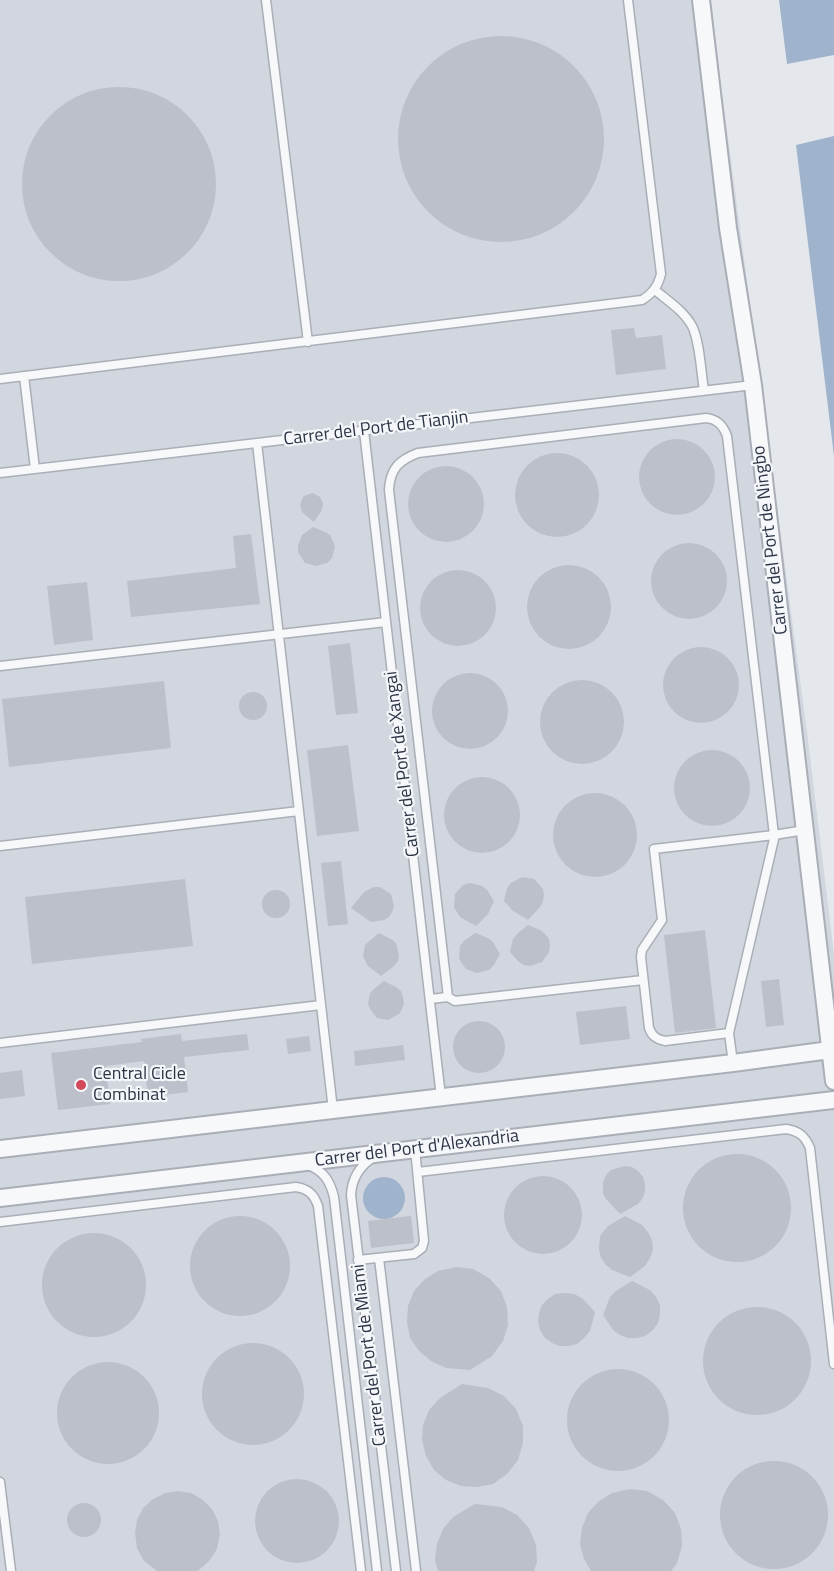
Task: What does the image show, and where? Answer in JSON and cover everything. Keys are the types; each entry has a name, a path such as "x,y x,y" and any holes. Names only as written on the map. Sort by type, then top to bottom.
{"street":[{"name":"Carrer del Port de Ningbo","path":"701,0 728,228 753,385 834,1081"},
{"path":"0,1149 830,1050"},
{"name":"Carrer del Port d'Alexandria","path":"0,1198 834,1100"}],"lane":[{"path":"266,0 308,342"},
{"path":"0,379 642,300 654,290 661,274 628,0"},
{"path":"654,290 681,312 693,327 704,390"},
{"path":"24,376 35,469"},
{"name":"Carrer del Port de Tianjin","path":"0,473 753,385"},
{"path":"447,997 389,490 393,471 400,462 418,453 713,419 724,428 727,436 774,835 729,1032 733,1063"},
{"name":"Carrer del Port de Xangai","path":"364,431 441,1097"},
{"path":"257,443 333,1111"},
{"path":"0,666 386,622"},
{"path":"0,846 299,811"},
{"path":"729,1032 664,1041 653,1037 649,1028 641,954 662,920 654,849 804,830"},
{"path":"430,999 447,997 455,1001 643,980"},
{"path":"0,1043 321,1005"},
{"path":"417,1172 775,1131 786,1130 802,1134 810,1148 834,1364"},
{"path":"358,1260 414,1254 424,1245 415,1149"},
{"name":"Carrer del Port de Miami","path":"383,1153 362,1166 351,1184 351,1196 396,1571"},
{"name":"Carrer del Port de Miami","path":"295,1163 308,1165 323,1173 332,1188 334,1197 377,1571"},
{"path":"0,1222 296,1187 310,1192 318,1206 361,1571"},
{"path":"379,1258 416,1571"},
{"path":"0,1482 11,1571"}],"shaded area":[{"path":"0,0 711,0 834,954 834,1571 0,1571"}],"water":[{"path":"779,0 834,0 834,55 787,64"},
{"path":"834,136 834,456 796,145"},
{"path":"384,1177 399,1183 405,1198 399,1213 384,1219 369,1213 363,1198 369,1183"}],"building":[{"path":"501,36 521,38 540,44 574,66 596,100 602,119 604,139 602,159 596,178 574,212 540,234 521,240 501,242 481,240 462,234 428,212 406,178 400,159 398,139 400,119 406,100 428,66 462,44 481,38"},
{"path":"119,87 147,91 165,99 180,109 194,123 212,156 216,184 212,212 204,230 194,245 180,259 147,277 119,281 91,277 73,269 58,259 44,245 26,212 22,184 26,156 34,138 44,123 58,109 91,91"},
{"path":"634,328 636,338 662,335 666,369 616,375 611,330"},
{"path":"677,439 691,442 704,450 712,463 715,477 712,491 704,504 691,512 677,515 663,512 650,504 642,491 639,477 642,463 650,450 663,442"},
{"path":"557,453 573,456 587,465 596,479 599,495 596,511 587,525 573,534 557,537 541,534 527,525 518,511 515,495 518,479 527,465 541,456"},
{"path":"446,466 460,469 473,477 481,490 484,504 481,518 473,531 460,539 446,542 432,539 419,531 411,518 408,504 411,490 419,477 432,469"},
{"path":"313,493 320,497 323,503 322,510 314,522 302,512 300,505 303,497"},
{"path":"313,527 330,535 335,547 332,558 327,563 316,566 305,563 298,552 302,535"},
{"path":"251,534 260,604 131,617 127,581 236,568 233,536"},
{"path":"689,543 703,546 716,554 724,567 727,581 724,595 716,608 703,616 689,619 675,616 662,608 654,595 651,581 654,567 662,554 675,546"},
{"path":"569,565 585,568 599,577 608,591 611,607 608,623 599,637 585,646 569,649 553,646 539,637 530,623 527,607 530,591 539,577 553,568"},
{"path":"458,570 472,573 485,581 493,594 496,608 493,622 485,635 472,643 458,646 444,643 431,635 423,622 420,608 423,594 431,581 444,573"},
{"path":"87,582 93,640 54,645 47,586"},
{"path":"350,643 358,713 336,715 328,646"},
{"path":"701,647 715,650 728,658 736,671 739,685 736,699 728,712 715,720 701,723 687,720 674,712 666,699 663,685 666,671 674,658 687,650"},
{"path":"470,673 484,676 497,684 505,697 508,711 505,725 497,738 484,746 470,749 456,746 443,738 435,725 432,711 435,697 443,684 456,676"},
{"path":"582,680 598,683 612,692 621,706 624,722 621,738 612,752 598,761 582,764 566,761 552,752 543,738 540,722 543,706 552,692 566,683"},
{"path":"164,681 171,748 9,767 2,699"},
{"path":"253,692 263,696 267,706 263,716 253,720 243,716 239,706 243,696"},
{"path":"348,745 359,831 317,836 307,750"},
{"path":"712,750 726,753 739,761 747,774 750,788 747,802 739,815 726,823 712,826 698,823 685,815 677,802 674,788 677,774 685,761 698,753"},
{"path":"482,777 496,780 509,788 517,801 520,815 517,829 509,842 496,850 482,853 468,850 455,842 447,829 444,815 447,801 455,788 468,780"},
{"path":"595,793 611,796 625,805 634,819 637,835 634,851 625,865 611,874 595,877 579,874 565,865 556,851 553,835 556,819 565,805 579,796"},
{"path":"341,861 348,924 328,926 321,863"},
{"path":"522,877 534,879 543,889 544,895 540,907 528,920 513,911 504,901 507,888"},
{"path":"185,879 193,946 32,964 25,897"},
{"path":"470,883 482,886 494,901 488,914 476,926 460,917 454,907 455,894 463,885"},
{"path":"380,887 391,894 394,906 389,917 371,922 351,908 364,892"},
{"path":"276,890 286,894 290,904 286,914 276,918 266,914 262,904 266,894"},
{"path":"528,925 545,934 550,946 542,962 530,966 519,962 510,952 513,939"},
{"path":"705,930 716,1028 675,1033 664,935"},
{"path":"379,933 396,943 399,955 394,966 381,976 368,966 363,956 365,945"},
{"path":"475,933 493,942 500,954 489,970 477,973 466,969 459,959 460,946"},
{"path":"779,979 784,1025 766,1027 761,981"},
{"path":"384,981 401,991 404,1003 399,1014 388,1020 377,1018 368,1004 370,993"},
{"path":"626,1006 630,1039 580,1045 576,1012"},
{"path":"479,1021 493,1025 501,1033 505,1047 501,1061 493,1069 479,1073 465,1069 457,1061 453,1047 457,1033 465,1025"},
{"path":"181,1034 182,1041 247,1034 249,1050 184,1057 188,1092 148,1097 144,1061 106,1066 110,1104 58,1110 51,1053 142,1042 141,1039"},
{"path":"309,1036 311,1051 288,1054 286,1039"},
{"path":"403,1045 405,1060 355,1066 354,1051"},
{"path":"22,1070 25,1096 0,1099 0,1073"},
{"path":"737,1154 758,1158 775,1170 787,1187 791,1208 787,1229 775,1246 758,1258 737,1262 716,1258 699,1246 687,1229 683,1208 687,1187 699,1170 716,1158"},
{"path":"625,1166 632,1167 643,1177 645,1192 638,1204 620,1214 603,1194 603,1183 611,1170"},
{"path":"543,1176 558,1179 571,1187 579,1200 582,1215 579,1230 571,1243 558,1251 543,1254 528,1251 515,1243 507,1230 504,1215 507,1200 515,1187 528,1179"},
{"path":"240,1216 259,1220 275,1231 286,1247 290,1266 286,1285 275,1301 259,1312 240,1316 221,1312 205,1301 194,1285 190,1266 194,1247 205,1231 221,1220"},
{"path":"411,1216 414,1243 371,1248 368,1221"},
{"path":"625,1216 642,1225 648,1232 653,1250 645,1266 630,1277 606,1265 599,1249 600,1236 608,1226"},
{"path":"94,1233 114,1237 131,1248 142,1265 146,1285 142,1305 131,1322 114,1333 94,1337 74,1333 57,1322 46,1305 42,1285 46,1265 57,1248 74,1237"},
{"path":"456,1267 473,1269 489,1278 501,1291 507,1307 508,1325 503,1341 492,1356 470,1370 446,1368 431,1361 419,1351 410,1338 407,1322 408,1306 414,1291 425,1279 438,1271"},
{"path":"632,1281 650,1290 660,1305 658,1323 645,1336 637,1338 620,1335 613,1330 603,1315 610,1297"},
{"path":"564,1293 582,1298 595,1312 590,1331 577,1344 569,1346 560,1346 545,1338 538,1322 542,1305 555,1294"},
{"path":"757,1307 767,1308 787,1316 795,1323 802,1331 810,1351 810,1371 802,1391 795,1399 787,1406 767,1414 757,1415 747,1414 727,1406 719,1399 712,1391 704,1371 703,1361 704,1351 712,1331 719,1323 727,1316 747,1308"},
{"path":"253,1343 273,1346 282,1351 296,1365 301,1374 304,1394 301,1414 296,1423 282,1437 273,1442 253,1445 233,1442 224,1437 210,1423 205,1414 202,1394 205,1374 210,1365 224,1351 233,1346"},
{"path":"108,1362 128,1366 144,1377 155,1393 159,1413 155,1433 144,1449 128,1460 108,1464 88,1460 72,1449 61,1433 57,1413 61,1393 72,1377 88,1366"},
{"path":"618,1369 637,1373 654,1384 665,1401 669,1420 665,1439 654,1456 637,1467 618,1471 599,1467 582,1456 571,1439 567,1420 571,1401 582,1384 599,1373"},
{"path":"462,1384 488,1388 504,1396 516,1409 523,1426 523,1443 518,1460 507,1474 493,1484 477,1487 461,1486 446,1480 434,1470 426,1456 422,1440 423,1425 429,1410 440,1398"},
{"path":"774,1461 795,1466 812,1477 823,1494 828,1515 823,1536 812,1553 795,1564 774,1569 753,1564 736,1553 725,1536 720,1515 725,1494 736,1477 753,1466"},
{"path":"297,1479 313,1482 327,1491 336,1505 339,1521 336,1537 327,1551 313,1560 297,1563 281,1560 267,1551 258,1537 255,1521 258,1505 267,1491 281,1482"},
{"path":"630,1489 647,1491 663,1500 675,1513 681,1529 682,1546 677,1563 671,1571 591,1571 584,1559 580,1544 582,1528 588,1513 599,1501 612,1493"},
{"path":"178,1491 191,1493 212,1509 218,1521 220,1534 217,1549 198,1571 157,1571 144,1561 137,1548 135,1533 137,1520 143,1508 153,1499 165,1493"},
{"path":"84,1503 96,1508 101,1520 96,1532 84,1537 72,1532 67,1520 72,1508"},
{"path":"475,1504 502,1507 517,1515 529,1528 536,1545 537,1562 534,1571 438,1571 435,1560 437,1544 443,1529 453,1517"}],"place":[{"name":"Central Cicle Combinat","path":"81,1085"}]}
